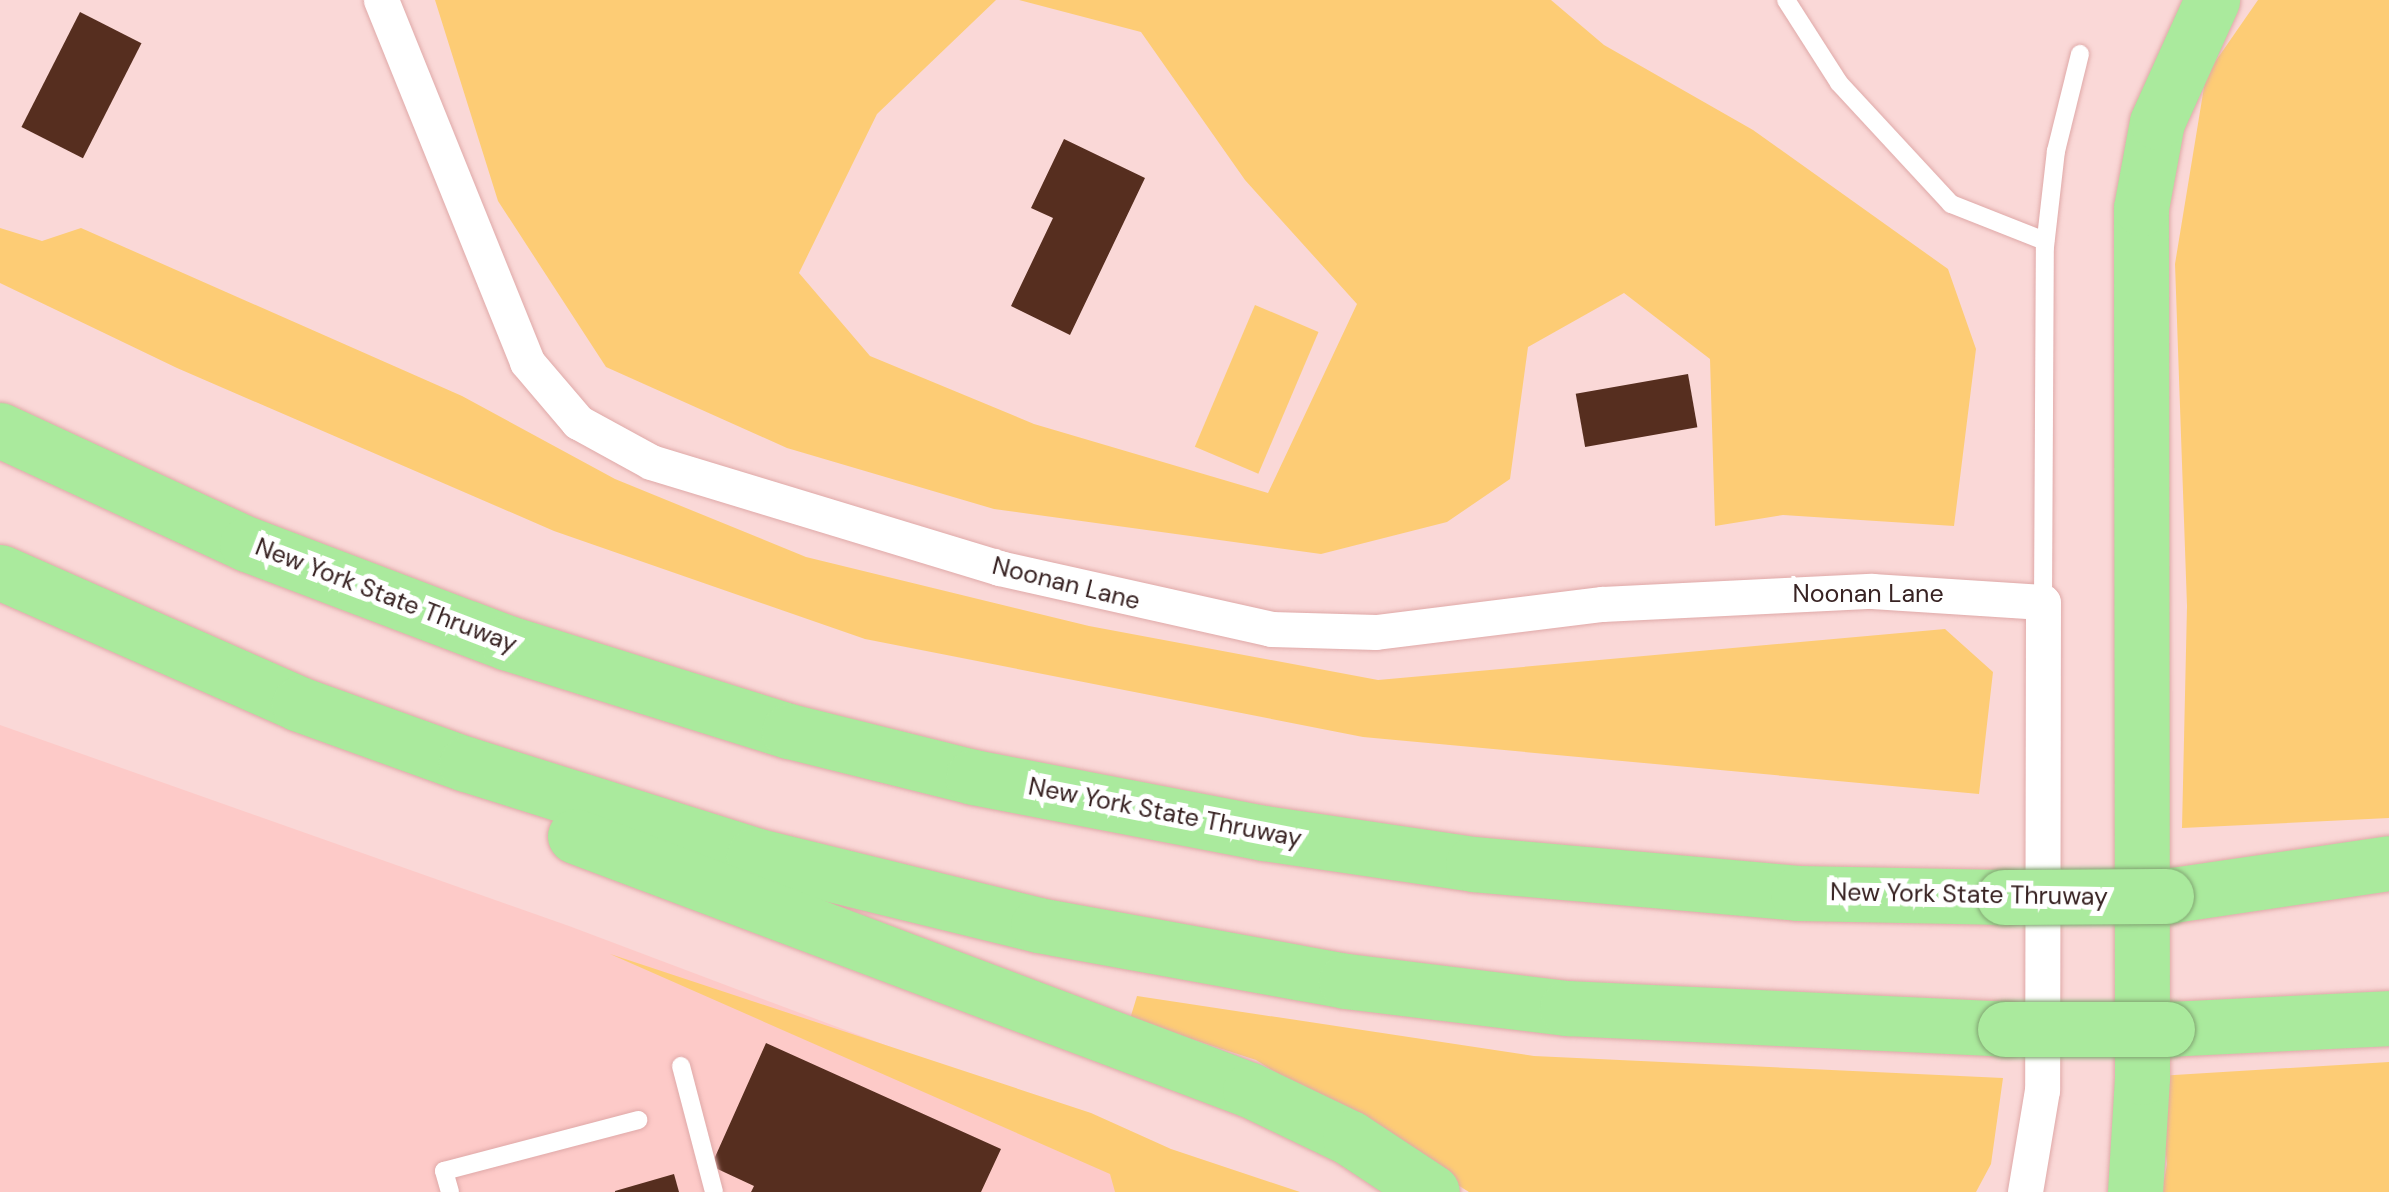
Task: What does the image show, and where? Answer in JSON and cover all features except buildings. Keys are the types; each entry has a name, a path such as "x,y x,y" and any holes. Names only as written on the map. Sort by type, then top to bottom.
{"highway":[{"path":"2102,1192 2114,1059 2104,235 2121,124 2172,0"},
{"path":"2135,1192 2142,1077 2140,225 2156,122 2212,0"},
{"name":"New York State Thruway","path":"0,430 247,544 474,630 770,726 972,777 1264,833 1473,864 1748,890 2004,897 2389,888"},
{"path":"0,572 299,704 754,855 1138,945 1566,1008 2005,1029 2167,1030 2389,1018"},
{"path":"299,704 328,744 1250,1090 1350,1138 1432,1192"},
{"path":"2166,896 2389,863"}],"street":[{"name":"Noonan Lane","path":"381,0 528,362 578,422 651,462 1000,568 1272,629 1376,632 1602,604 1872,591 2044,602"},
{"path":"2025,1192 2042,1090 2044,602"}],"lane":[{"path":"1786,0 1838,83 1952,204 2045,240"},
{"path":"2044,602 2045,240 2056,151 2080,54"},
{"path":"681,1066 714,1192"},
{"path":"450,1192 444,1171 638,1120"}],"shaded area":[{"path":"435,0 996,0 877,114 799,273 870,356 1034,424 1268,493 1357,304 1245,180 1141,32 1019,0 1551,0 1604,45 1753,130 1948,269 1976,349 1954,526 1783,515 1715,526 1710,359 1624,293 1528,347 1510,479 1447,522 1321,554 994,509 787,448 606,367 498,201"},
{"path":"2258,0 2389,0 2389,818 2182,828 2187,606 2175,264 2206,75"},
{"path":"0,228 42,241 81,228 462,396 615,479 806,557 1089,626 1378,680 1945,629 1993,672 1979,794 1363,737 865,639 554,531 177,368 0,283"},
{"path":"1255,305 1319,332 1258,474 1195,447"},
{"path":"0,725 569,926 1034,1101 1193,1192 0,1192"},
{"path":"610,954 1091,1113 1171,1149 1300,1192 1115,1192 1110,1174"},
{"path":"1137,996 1534,1056 2003,1078 1991,1164 1976,1192 1469,1192 1256,1060 1130,1019"},
{"path":"2389,1062 2389,1192 2162,1192 2167,1164 2158,1076"}]}
